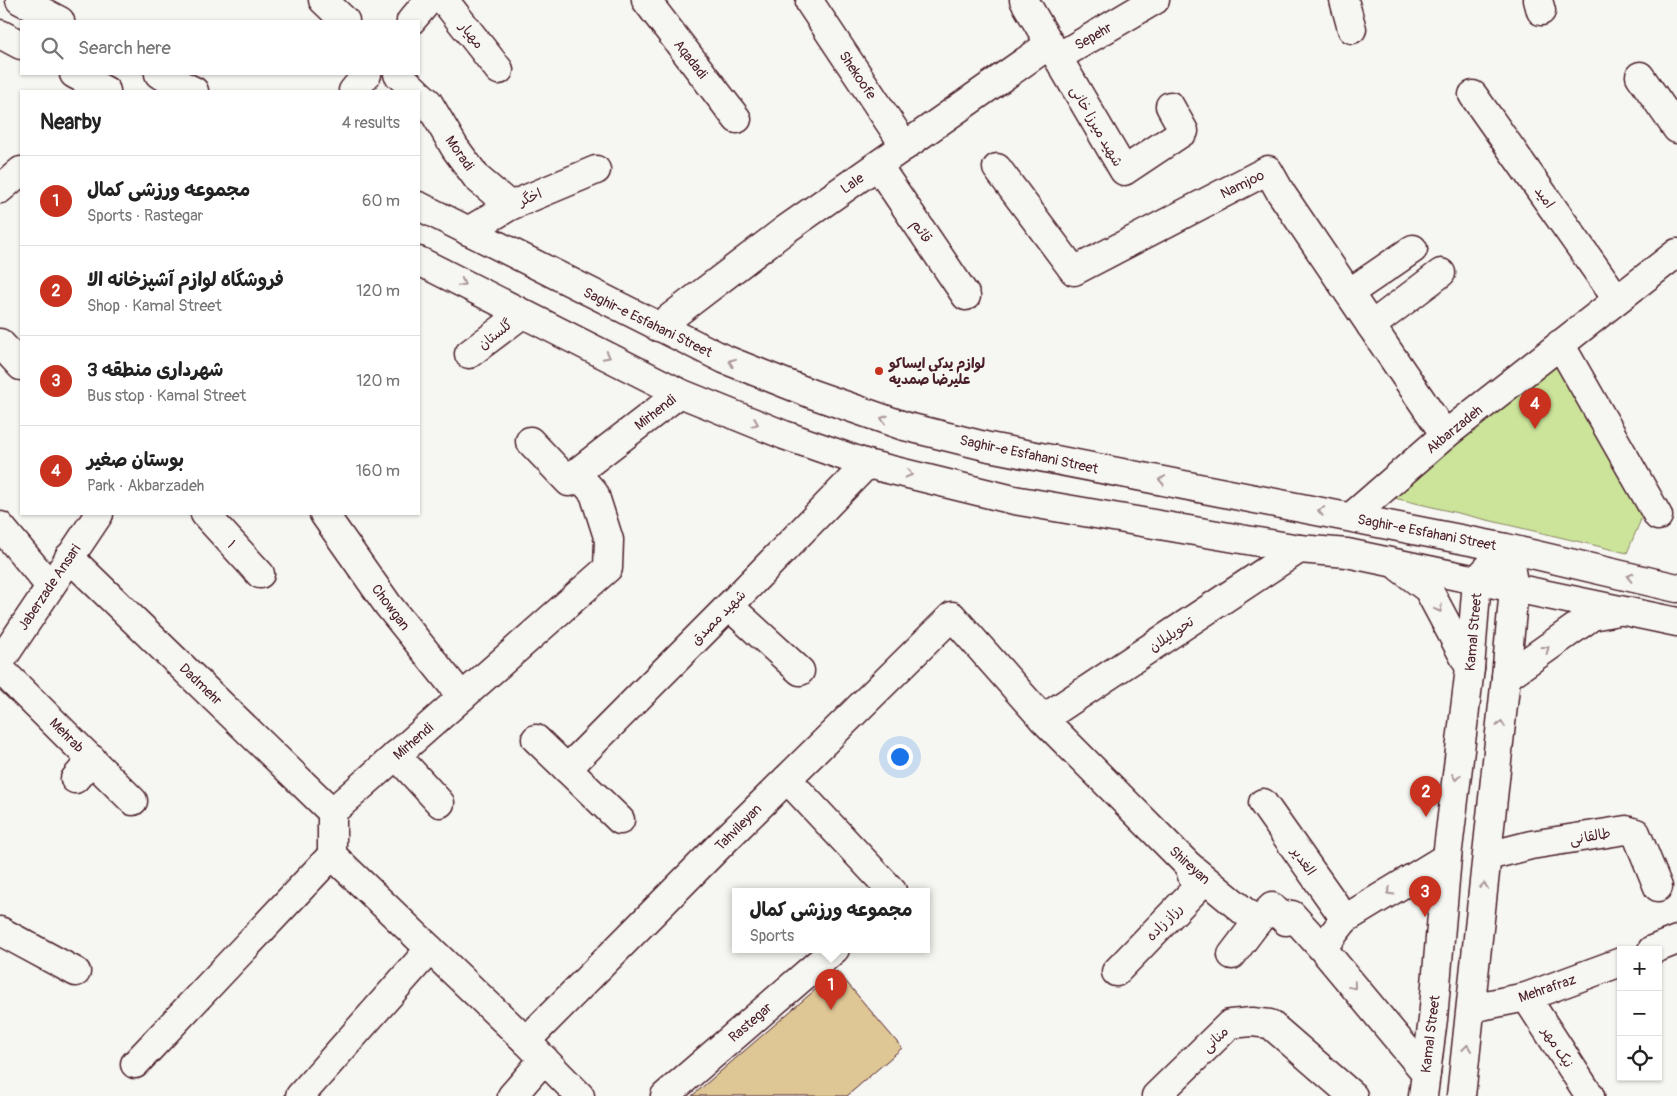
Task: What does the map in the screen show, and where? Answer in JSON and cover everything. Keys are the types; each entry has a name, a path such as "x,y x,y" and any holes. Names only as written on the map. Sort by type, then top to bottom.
{"street":[{"path":"20,0 58,20"},
{"path":"324,0 343,20"},
{"path":"412,20 429,0"},
{"name":"مهیار","path":"444,0 499,70"},
{"name":"Aqadadi","path":"646,0 737,118"},
{"path":"1024,0 1054,51"},
{"name":"Sepehr","path":"1054,51 1155,0"},
{"path":"1344,0 1352,29"},
{"name":"Shekoofe","path":"810,3 905,146"},
{"path":"0,34 20,44"},
{"name":"شهید میرزا خانی","path":"1054,51 1124,171 1184,132 1170,106"},
{"name":"Lale","path":"658,327 785,230 905,146 1054,51"},
{"path":"76,75 104,90"},
{"path":"161,75 192,90"},
{"path":"354,90 366,75"},
{"name":"Moradi","path":"399,75 415,90"},
{"path":"1640,76 1677,129"},
{"name":"Moradi","path":"420,95 428,102 455,148 477,178 510,206"},
{"name":"امید","path":"1473,95 1617,299"},
{"name":"قائم","path":"878,166 966,296"},
{"name":"Namjoo","path":"997,168 1074,270 1268,170 1281,193 1445,435"},
{"name":"اخگر","path":"468,232 510,206 596,170"},
{"path":"0,189 20,172"},
{"name":"Saghir-e Esfahani Street","path":"420,207 724,359 812,394 904,426 989,448 1506,548 1677,588"},
{"path":"1349,293 1413,249"},
{"name":"Akbarzadeh","path":"1351,517 1445,435 1677,253"},
{"path":"420,262 680,393 784,435 867,464 1014,500 1299,549 1347,553 1677,622"},
{"path":"1371,326 1441,273"},
{"name":"گلستان","path":"469,354 522,314"},
{"path":"0,343 20,365"},
{"path":"1560,344 1658,516"},
{"name":"Mirhendi","path":"332,812 608,568 609,540 594,493 576,473 680,393"},
{"path":"530,441 569,482 576,473"},
{"name":"شهید مصدق","path":"567,768 729,606 867,464"},
{"name":"Jaberzade Ansari","path":"0,662 98,515"},
{"name":"۱","path":"206,515 260,574"},
{"name":"Chowgan","path":"325,515 388,605 462,697"},
{"path":"0,526 50,586"},
{"path":"1462,1096 1514,588 1506,548"},
{"name":"Kamal Street","path":"1424,1085 1433,1019 1446,857 1470,668 1478,580 1506,548"},
{"name":"تحویلیلان","path":"1043,720 1299,549"},
{"name":"Dadmehr","path":"69,557 332,812"},
{"path":"1394,563 1428,589 1470,668"},
{"path":"729,606 800,672"},
{"path":"1506,677 1592,616 1621,610"},
{"name":"Shireyan","path":"952,616 1043,720 1189,866 1257,922"},
{"name":"Tahvileyan","path":"512,1096 535,1050 786,779 952,616"},
{"name":"Mehrab","path":"0,669 83,769 133,801"},
{"path":"536,738 620,820"},
{"path":"396,756 440,803"},
{"path":"786,779 889,888"},
{"name":"الغدیر","path":"1263,803 1345,919"},
{"path":"136,1064 332,855 332,812"},
{"name":"طالقانی","path":"1488,856 1531,846 1626,830 1636,833 1658,887"},
{"path":"332,855 535,1050 580,1096"},
{"path":"1322,948 1345,919 1446,857"},
{"name":"رزاز زاده","path":"1116,972 1196,889 1189,866"},
{"path":"1232,955 1257,922 1272,907 1286,921 1292,915 1322,948 1424,1085"},
{"path":"0,932 76,972"},
{"path":"1662,946 1677,940"},
{"path":"300,1096 430,949"},
{"name":"Rastegar","path":"665,1096 830,953"},
{"name":"Mehrafraz","path":"1471,1008 1526,998 1617,964"},
{"name":"نیک مهر","path":"1526,998 1590,1096"},
{"name":"منانی","path":"1156,1096 1230,1024 1252,1022 1270,1024 1353,1096"}],"green space":[{"path":"1559,362 1642,517 1627,553 1390,497"}],"building":[{"path":"837,971 902,1048 847,1096 692,1096"}],"place":[{"name":"لوازم یدکی ایساکو علیرضا صمدیه","path":"879,371"},
{"name":"بوستان صغیر","path":"1535,429"},
{"name":"فروشگاه لوازم آشپزخانه الا","path":"1426,817"},
{"name":"شهرداری منطقه 3","path":"1425,917"},
{"name":"مجموعه ورزشی کمال","path":"831,1010"}]}
